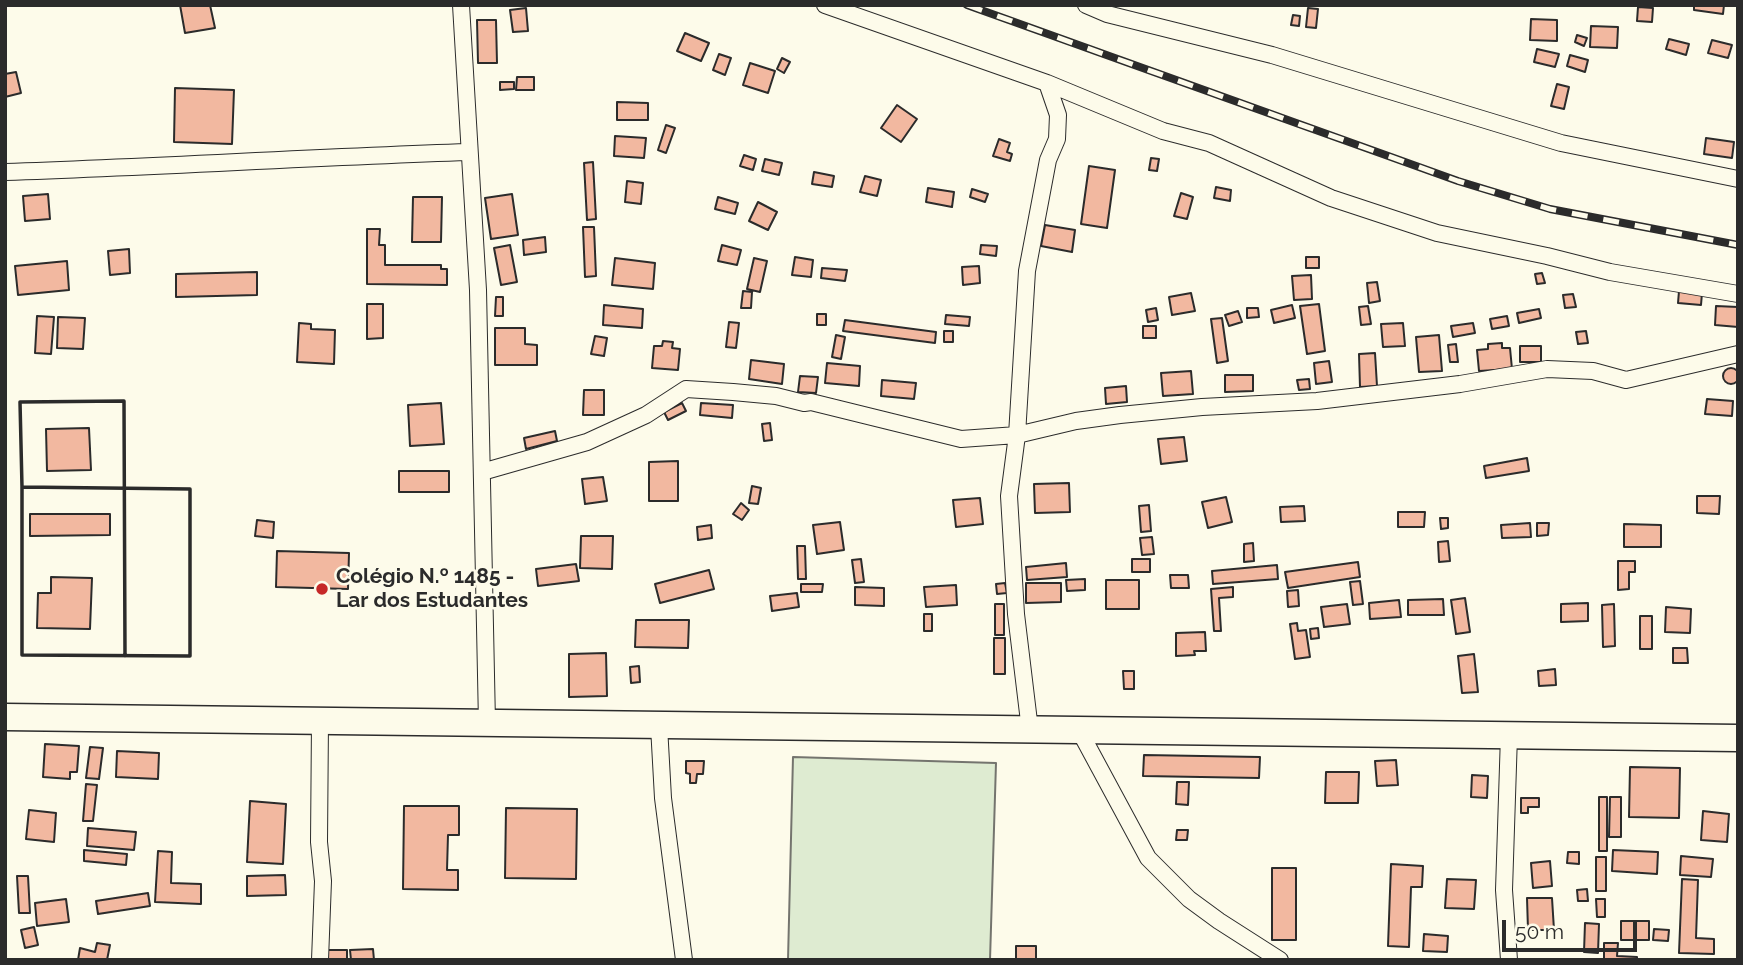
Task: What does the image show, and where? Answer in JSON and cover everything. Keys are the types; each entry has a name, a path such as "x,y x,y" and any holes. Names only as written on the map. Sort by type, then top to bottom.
{"main road":[{"path":"5,717 1738,738"}],"street":[{"path":"461,5 478,290 487,723"},
{"path":"825,5 1047,83 1163,131 1209,143 1331,198 1437,233 1610,272 1738,294"},
{"path":"1086,5 1107,14 1272,55 1561,143 1738,179"},
{"path":"1030,730 1016,614 1009,496 1017,435 1027,271 1048,160 1057,139 1058,115 1047,83"},
{"path":"5,172 281,158 469,152"},
{"path":"482,472 587,442 646,415 686,389 776,396 804,403 811,402 914,425 939,435 961,439 1017,435 1076,421 1120,415 1202,407 1317,401 1460,384 1547,369 1592,371 1626,380 1738,354"},
{"path":"320,721 320,842 323,881 320,960"},
{"path":"659,726 663,798 684,960"},
{"path":"1079,730 1148,858 1189,899 1280,960"},
{"path":"1509,735 1504,890 1509,960"}],"green space":[{"path":"793,757 996,763 990,960 788,960"}],"building":[{"path":"180,5 210,5 215,28 185,33"},
{"path":"1694,5 1724,5 1723,14 1694,10"},
{"path":"1638,7 1653,8 1652,22 1637,21"},
{"path":"526,8 528,31 513,32 510,10"},
{"path":"1308,8 1318,9 1316,28 1306,27"},
{"path":"1293,15 1300,16 1299,26 1291,25"},
{"path":"1531,19 1557,20 1557,41 1530,40"},
{"path":"477,20 496,20 497,63 478,63"},
{"path":"1591,26 1618,27 1617,48 1590,47"},
{"path":"685,33 709,43 701,61 677,51"},
{"path":"1577,35 1587,38 1584,46 1575,42"},
{"path":"1669,39 1689,44 1686,55 1666,49"},
{"path":"1712,40 1732,45 1728,58 1708,53"},
{"path":"1537,49 1559,54 1555,67 1534,62"},
{"path":"719,54 731,58 725,75 713,70"},
{"path":"1570,55 1588,60 1585,72 1567,66"},
{"path":"782,58 790,62 784,73 777,69"},
{"path":"750,63 775,71 768,93 743,85"},
{"path":"16,72 21,93 5,97 5,74"},
{"path":"517,77 534,77 534,90 516,90"},
{"path":"500,82 514,82 514,89 500,90"},
{"path":"1557,84 1569,87 1564,109 1551,106"},
{"path":"175,88 234,90 232,144 174,142"},
{"path":"617,102 648,103 648,120 617,120"},
{"path":"897,105 917,119 901,142 881,128"},
{"path":"666,125 675,128 666,153 658,150"},
{"path":"615,136 646,138 644,158 614,156"},
{"path":"1706,138 1734,142 1732,158 1704,154"},
{"path":"999,139 1010,143 1007,152 1012,154 1010,161 993,156"},
{"path":"744,155 756,159 753,170 740,166"},
{"path":"1151,158 1159,159 1157,171 1149,170"},
{"path":"765,159 782,163 779,175 762,171"},
{"path":"593,162 596,219 587,220 584,163"},
{"path":"1089,166 1115,170 1107,228 1081,224"},
{"path":"814,172 834,176 832,187 812,184"},
{"path":"865,176 881,180 877,196 860,192"},
{"path":"627,181 643,183 641,204 625,202"},
{"path":"1216,187 1231,190 1230,201 1214,198"},
{"path":"928,188 954,192 952,207 926,202"},
{"path":"972,189 988,194 985,202 970,197"},
{"path":"1181,193 1193,197 1187,219 1174,216"},
{"path":"48,194 50,219 25,221 23,196"},
{"path":"512,194 518,235 491,239 485,198"},
{"path":"413,197 442,197 441,242 412,242"},
{"path":"718,197 738,203 735,214 715,209"},
{"path":"758,202 777,212 768,230 749,221"},
{"path":"1045,225 1075,230 1072,252 1041,246"},
{"path":"583,227 594,227 596,276 585,277"},
{"path":"367,229 380,229 379,245 385,245 385,265 441,265 441,269 447,269 447,285 367,284"},
{"path":"545,237 546,252 524,255 523,240"},
{"path":"510,245 517,282 501,285 494,248"},
{"path":"722,245 741,250 737,265 718,261"},
{"path":"981,245 997,246 996,256 980,254"},
{"path":"129,249 130,273 110,275 108,251"},
{"path":"795,257 813,260 811,277 792,275"},
{"path":"1306,257 1319,257 1319,268 1306,268"},
{"path":"615,258 655,263 653,289 612,285"},
{"path":"754,258 767,261 760,292 747,289"},
{"path":"67,261 69,290 18,295 15,266"},
{"path":"979,266 980,283 963,285 962,267"},
{"path":"822,268 847,270 845,281 821,278"},
{"path":"257,272 257,295 176,297 176,274"},
{"path":"1542,273 1545,283 1537,284 1535,274"},
{"path":"1311,275 1312,299 1294,300 1292,276"},
{"path":"1377,282 1380,301 1369,303 1367,283"},
{"path":"743,291 752,292 751,308 741,308"},
{"path":"1679,291 1702,293 1701,305 1678,303"},
{"path":"1191,293 1195,311 1172,315 1169,297"},
{"path":"1573,294 1576,307 1565,308 1563,295"},
{"path":"496,297 503,297 503,316 495,316"},
{"path":"367,304 383,304 383,338 367,339"},
{"path":"1319,304 1325,351 1307,354 1300,306"},
{"path":"604,305 643,309 642,328 603,325"},
{"path":"1292,305 1295,318 1274,323 1271,310"},
{"path":"1368,306 1371,324 1361,325 1359,307"},
{"path":"1716,306 1738,307 1738,327 1715,325"},
{"path":"1156,308 1158,320 1148,322 1146,310"},
{"path":"1247,308 1258,308 1259,317 1247,318"},
{"path":"1539,309 1541,318 1519,323 1517,313"},
{"path":"1238,311 1242,322 1229,326 1225,315"},
{"path":"817,314 826,314 826,325 817,325"},
{"path":"946,315 970,317 969,326 945,324"},
{"path":"37,316 54,317 51,354 35,353"},
{"path":"1507,316 1509,326 1492,329 1490,319"},
{"path":"58,317 85,318 83,349 57,348"},
{"path":"1222,318 1228,361 1217,363 1211,319"},
{"path":"845,320 936,332 935,343 843,331"},
{"path":"729,322 739,323 736,348 726,347"},
{"path":"299,323 311,324 311,329 335,330 334,364 297,362"},
{"path":"1403,323 1405,346 1383,347 1381,324"},
{"path":"1473,323 1475,333 1453,337 1451,326"},
{"path":"1143,326 1156,326 1156,338 1143,338"},
{"path":"495,328 525,328 525,344 537,345 537,365 495,365"},
{"path":"944,331 953,331 953,342 944,342"},
{"path":"1586,331 1588,343 1578,344 1576,332"},
{"path":"836,335 845,337 841,359 832,357"},
{"path":"1439,335 1442,371 1419,372 1416,337"},
{"path":"595,336 607,338 604,356 591,354"},
{"path":"663,341 673,342 672,348 680,349 678,370 652,368 654,346 662,346"},
{"path":"1502,343 1502,348 1510,348 1512,369 1479,371 1477,350 1488,349 1488,344"},
{"path":"1456,344 1458,362 1450,362 1448,345"},
{"path":"1520,346 1541,346 1541,362 1520,362"},
{"path":"1375,353 1377,386 1360,387 1359,354"},
{"path":"751,360 784,364 782,384 749,379"},
{"path":"1329,361 1332,382 1316,384 1314,363"},
{"path":"827,363 860,366 859,386 825,383"},
{"path":"1728,368 1734,368 1739,376 1737,382 1728,384 1723,379 1723,373"},
{"path":"1191,371 1193,394 1163,396 1161,373"},
{"path":"1225,375 1253,375 1253,391 1225,392"},
{"path":"800,376 818,377 816,393 798,392"},
{"path":"1309,379 1310,389 1299,390 1297,380"},
{"path":"882,380 916,383 914,399 881,396"},
{"path":"1126,386 1127,402 1106,404 1105,388"},
{"path":"584,390 604,390 604,415 583,415"},
{"path":"1707,399 1733,401 1732,416 1705,414"},
{"path":"441,403 444,444 410,446 408,405"},
{"path":"682,403 686,411 668,420 664,412"},
{"path":"701,403 733,405 732,418 700,415"},
{"path":"770,423 772,440 764,441 762,424"},
{"path":"89,428 91,470 47,471 46,429"},
{"path":"555,431 557,441 526,449 524,438"},
{"path":"1184,437 1187,461 1161,464 1158,439"},
{"path":"1527,458 1529,471 1486,478 1484,466"},
{"path":"678,461 678,501 649,501 649,462"},
{"path":"399,471 449,471 449,492 399,492"},
{"path":"603,477 607,501 585,504 582,479"},
{"path":"1069,483 1070,512 1035,513 1034,484"},
{"path":"752,486 761,488 758,504 749,503"},
{"path":"1697,496 1720,496 1719,514 1697,513"},
{"path":"1226,497 1232,522 1208,528 1202,502"},
{"path":"980,498 983,524 956,527 953,500"},
{"path":"741,503 749,510 742,520 733,514"},
{"path":"1149,505 1151,531 1141,532 1139,506"},
{"path":"1304,506 1305,521 1281,522 1280,507"},
{"path":"1398,512 1425,512 1424,527 1398,527"},
{"path":"30,514 110,514 110,535 30,536"},
{"path":"1440,518 1448,518 1448,528 1441,529"},
{"path":"257,520 274,522 273,538 255,536"},
{"path":"840,522 844,550 817,554 813,525"},
{"path":"1530,523 1531,537 1502,538 1501,525"},
{"path":"1537,523 1549,523 1548,535 1537,536"},
{"path":"1624,524 1661,525 1661,547 1624,547"},
{"path":"711,525 712,538 698,540 697,527"},
{"path":"581,536 613,536 612,569 580,568"},
{"path":"1152,537 1154,554 1142,555 1140,538"},
{"path":"1448,541 1450,561 1439,562 1438,542"},
{"path":"1253,543 1254,561 1244,562 1244,544"},
{"path":"797,546 805,546 806,579 798,579"},
{"path":"277,551 349,553 348,589 276,587"},
{"path":"861,559 864,582 855,583 852,560"},
{"path":"1132,559 1150,559 1150,572 1132,572"},
{"path":"1618,561 1635,561 1635,572 1629,572 1629,589 1618,590"},
{"path":"1358,562 1360,577 1288,588 1285,572"},
{"path":"1066,563 1067,577 1027,580 1026,567"},
{"path":"576,564 579,581 538,586 536,569"},
{"path":"1277,565 1278,579 1213,584 1212,571"},
{"path":"709,570 714,589 660,603 655,584"},
{"path":"1170,575 1188,575 1189,588 1171,588"},
{"path":"51,577 92,578 90,629 37,628 38,593 51,593"},
{"path":"1085,579 1085,590 1067,591 1066,580"},
{"path":"1106,580 1139,580 1139,609 1106,609"},
{"path":"1360,581 1363,604 1353,605 1350,582"},
{"path":"1005,583 1007,593 997,594 996,584"},
{"path":"1026,583 1061,583 1061,602 1026,603"},
{"path":"801,584 823,584 822,592 801,592"},
{"path":"956,585 957,605 926,607 924,587"},
{"path":"855,587 884,588 884,606 855,605"},
{"path":"1233,587 1233,597 1219,598 1221,631 1214,631 1211,589"},
{"path":"1298,590 1299,606 1288,607 1287,591"},
{"path":"797,593 799,607 772,611 770,596"},
{"path":"1465,598 1470,632 1456,634 1451,600"},
{"path":"1443,599 1444,615 1408,615 1408,600"},
{"path":"1399,600 1401,617 1370,619 1369,603"},
{"path":"1588,603 1588,621 1561,622 1561,604"},
{"path":"995,604 1004,604 1004,635 995,635"},
{"path":"1347,604 1350,624 1324,627 1321,607"},
{"path":"1614,604 1615,646 1603,647 1602,605"},
{"path":"1666,607 1691,609 1690,633 1665,632"},
{"path":"924,614 932,614 932,631 924,631"},
{"path":"1640,616 1652,616 1652,649 1640,649"},
{"path":"636,620 689,620 688,648 635,647"},
{"path":"1297,623 1298,631 1306,630 1310,657 1295,659 1290,624"},
{"path":"1318,628 1319,638 1311,639 1310,629"},
{"path":"1205,632 1206,651 1194,651 1195,655 1176,656 1176,633"},
{"path":"994,638 1005,638 1005,674 994,674"},
{"path":"1673,648 1687,648 1688,663 1673,663"},
{"path":"606,653 607,696 569,697 569,654"},
{"path":"1474,654 1478,692 1462,693 1458,656"},
{"path":"639,666 640,682 631,683 630,667"},
{"path":"1555,669 1556,685 1539,686 1538,671"},
{"path":"1123,671 1134,671 1134,689 1124,689"},
{"path":"45,744 79,746 77,772 70,772 70,779 43,777"},
{"path":"90,747 103,748 99,779 86,778"},
{"path":"117,751 159,753 158,779 116,777"},
{"path":"1144,755 1260,757 1259,778 1143,776"},
{"path":"1396,760 1398,785 1377,786 1375,761"},
{"path":"686,761 704,761 703,774 697,774 696,783 690,783 690,774 686,773"},
{"path":"1630,767 1680,768 1679,818 1629,817"},
{"path":"1326,772 1359,772 1358,803 1325,803"},
{"path":"1472,775 1488,776 1487,798 1471,797"},
{"path":"1177,782 1189,782 1188,805 1176,804"},
{"path":"86,784 97,785 93,821 83,821"},
{"path":"1599,797 1607,797 1607,851 1599,851"},
{"path":"1610,797 1621,797 1621,837 1609,837"},
{"path":"1521,798 1539,798 1539,807 1528,807 1528,813 1521,813"},
{"path":"250,801 286,804 283,864 247,862"},
{"path":"404,806 459,806 459,835 448,835 447,870 458,870 458,890 403,889"},
{"path":"506,808 577,809 576,879 505,878"},
{"path":"29,810 56,813 54,842 26,839"},
{"path":"1703,811 1729,814 1727,842 1701,840"},
{"path":"88,828 136,832 134,850 87,846"},
{"path":"1177,830 1188,830 1187,840 1176,840"},
{"path":"84,850 127,854 126,865 84,861"},
{"path":"1613,850 1658,852 1657,874 1612,871"},
{"path":"158,851 172,852 171,883 201,884 201,904 155,902"},
{"path":"1568,852 1579,852 1579,864 1567,863"},
{"path":"1681,856 1713,859 1711,877 1680,875"},
{"path":"1596,857 1606,857 1606,891 1596,891"},
{"path":"1550,861 1552,886 1533,888 1531,863"},
{"path":"1391,864 1423,866 1422,887 1411,887 1409,947 1388,946"},
{"path":"1272,868 1296,868 1296,940 1272,940"},
{"path":"285,875 286,895 247,896 247,876"},
{"path":"17,876 28,876 30,913 19,913"},
{"path":"1447,879 1476,880 1474,909 1445,908"},
{"path":"1682,879 1698,880 1696,938 1714,939 1714,954 1679,953"},
{"path":"1587,889 1588,901 1578,901 1577,890"},
{"path":"148,893 150,906 98,914 96,901"},
{"path":"1527,898 1552,898 1554,930 1528,930"},
{"path":"66,899 69,922 37,926 35,903"},
{"path":"1596,899 1605,899 1605,917 1597,917"},
{"path":"1621,921 1649,921 1649,940 1621,940"},
{"path":"1585,923 1599,924 1598,953 1584,952"},
{"path":"34,927 38,945 25,948 21,930"},
{"path":"1654,929 1669,930 1668,941 1653,940"},
{"path":"1424,934 1448,936 1447,952 1423,951"},
{"path":"97,943 110,945 107,960 78,960 80,948 95,952"},
{"path":"1604,943 1618,943 1617,956 1637,957 1637,960 1604,960"},
{"path":"1016,946 1036,946 1036,960 1016,960"},
{"path":"373,949 374,960 351,960 350,950"},
{"path":"327,950 347,950 347,960 327,960"}],"railway":[{"path":"967,5 1458,181 1550,209 1738,245"}],"wall":[{"path":"22,487 20,402 124,401 125,656"},
{"path":"22,487 190,489 190,656 22,655 22,487"}],"place":[{"name":"Colégio N.º 1485 - Lar dos Estudantes","path":"322,589"}]}
